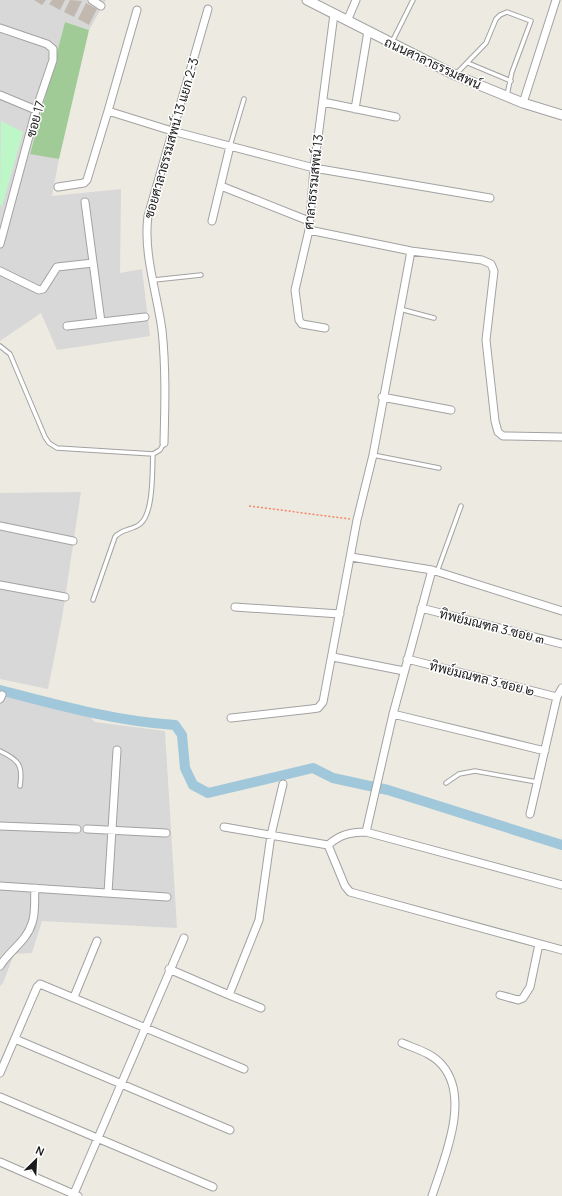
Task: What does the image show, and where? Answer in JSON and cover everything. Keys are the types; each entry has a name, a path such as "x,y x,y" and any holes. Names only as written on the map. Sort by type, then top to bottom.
{"street":[{"path":"92,0 102,6"},
{"name":"ถนนศาลาธรรมสพน์","path":"308,0 455,75 523,103 562,115"},
{"path":"347,21 356,0"},
{"path":"523,103 556,0"},
{"name":"ซอยศาลาธรรมสพน์ 13 แยก 2-3","path":"164,443 166,382 162,329 146,234 148,216 208,8"},
{"path":"58,187 84,183 87,180 137,10"},
{"name":"ศาลาธรรมสพน์ 13","path":"325,328 302,324 299,320 295,290 309,230 314,168 334,14"},
{"name":"ซอย 17","path":"0,28 47,44 53,49 53,60 36,110 0,244"},
{"path":"355,109 368,31"},
{"path":"0,95 36,110"},
{"path":"322,102 396,117"},
{"path":"108,111 172,131 314,168 490,198"},
{"path":"212,221 230,146"},
{"path":"221,186 309,221"},
{"path":"84,202 101,322"},
{"path":"309,230 411,251 482,260 491,264 494,271 486,340 495,421 498,432 503,436 562,438"},
{"path":"231,718 311,709 321,706 326,695 357,520 373,455 382,397 411,251"},
{"path":"0,271 39,290 43,289 57,267 93,263"},
{"path":"67,326 145,317"},
{"path":"382,397 451,410"},
{"path":"0,526 73,541"},
{"path":"351,558 434,571 562,611"},
{"path":"366,832 407,659 421,608 434,571"},
{"path":"0,585 66,597"},
{"path":"235,607 340,614"},
{"name":"ทิพย์มณฑล 3 ซอย ๓","path":"421,608 562,644"},
{"path":"333,657 404,671"},
{"name":"ทิพย์มณฑล 3 ซอย ๒","path":"407,659 557,696"},
{"path":"530,814 557,696 562,688"},
{"path":"393,714 544,751"},
{"path":"108,893 117,750"},
{"path":"229,995 259,920 271,835 283,784"},
{"path":"0,826 77,829"},
{"path":"224,827 328,845 339,836 350,832 366,832 562,885"},
{"path":"88,829 166,833"},
{"path":"328,845 345,886 350,892 562,950"},
{"path":"0,886 167,897"},
{"path":"0,966 31,928 33,921 35,888"},
{"path":"0,1162 75,1195 97,1138 184,938"},
{"path":"74,997 97,941"},
{"path":"500,995 518,1000 523,998 530,987 539,944"},
{"path":"169,970 261,1008"},
{"path":"0,1073 37,987 40,984 244,1069"},
{"path":"15,1039 121,1082 230,1130"},
{"path":"402,1043 426,1052 441,1064 449,1074 454,1087 456,1114 432,1196"},
{"path":"0,1097 213,1187"}],"lane":[{"path":"391,43 413,0"},
{"path":"455,75 486,43 496,19 500,15 507,12 531,21 512,72 511,81 506,96"},
{"path":"468,63 511,81"},
{"path":"230,146 244,99"},
{"path":"154,280 201,275"},
{"path":"399,309 434,318"},
{"path":"0,346 10,354 45,437 49,443 57,448 153,454 149,506 144,521 137,526 121,532 115,537 93,600"},
{"name":"ซอยศาลาธรรมสพน์ 13 แยก 2-3","path":"153,454 160,450 164,443"},
{"path":"373,455 439,468"},
{"path":"434,571 461,506"},
{"path":"0,751 11,757 21,766 22,772 20,786"},
{"path":"446,783 459,774 475,771 538,782"}],"path":[{"path":"249,506 357,520"}],"shaded area":[{"path":"0,0 106,0 89,30 65,22 30,153 59,159 52,196 121,189 120,273 142,269 150,336 57,350 41,313 0,341"},
{"path":"81,492 62,618 48,689 0,679 0,493"},
{"path":"0,692 80,707 95,722 165,731 177,928 42,921 32,953 14,954 3,983 0,986"}],"green space":[{"path":"65,22 89,30 59,159 30,154"},
{"path":"1,121 23,132 2,206 0,205"}],"building":[{"path":"34,0 46,0 42,5"},
{"path":"52,0 65,0 60,10 49,4"},
{"path":"70,0 82,1 74,17 64,12"},
{"path":"86,3 97,9 89,25 78,19"}],"waterway":[{"path":"0,690 65,707 109,716 175,725 182,735 185,768 193,785 208,793 313,768 333,778 388,790 562,845"}]}
